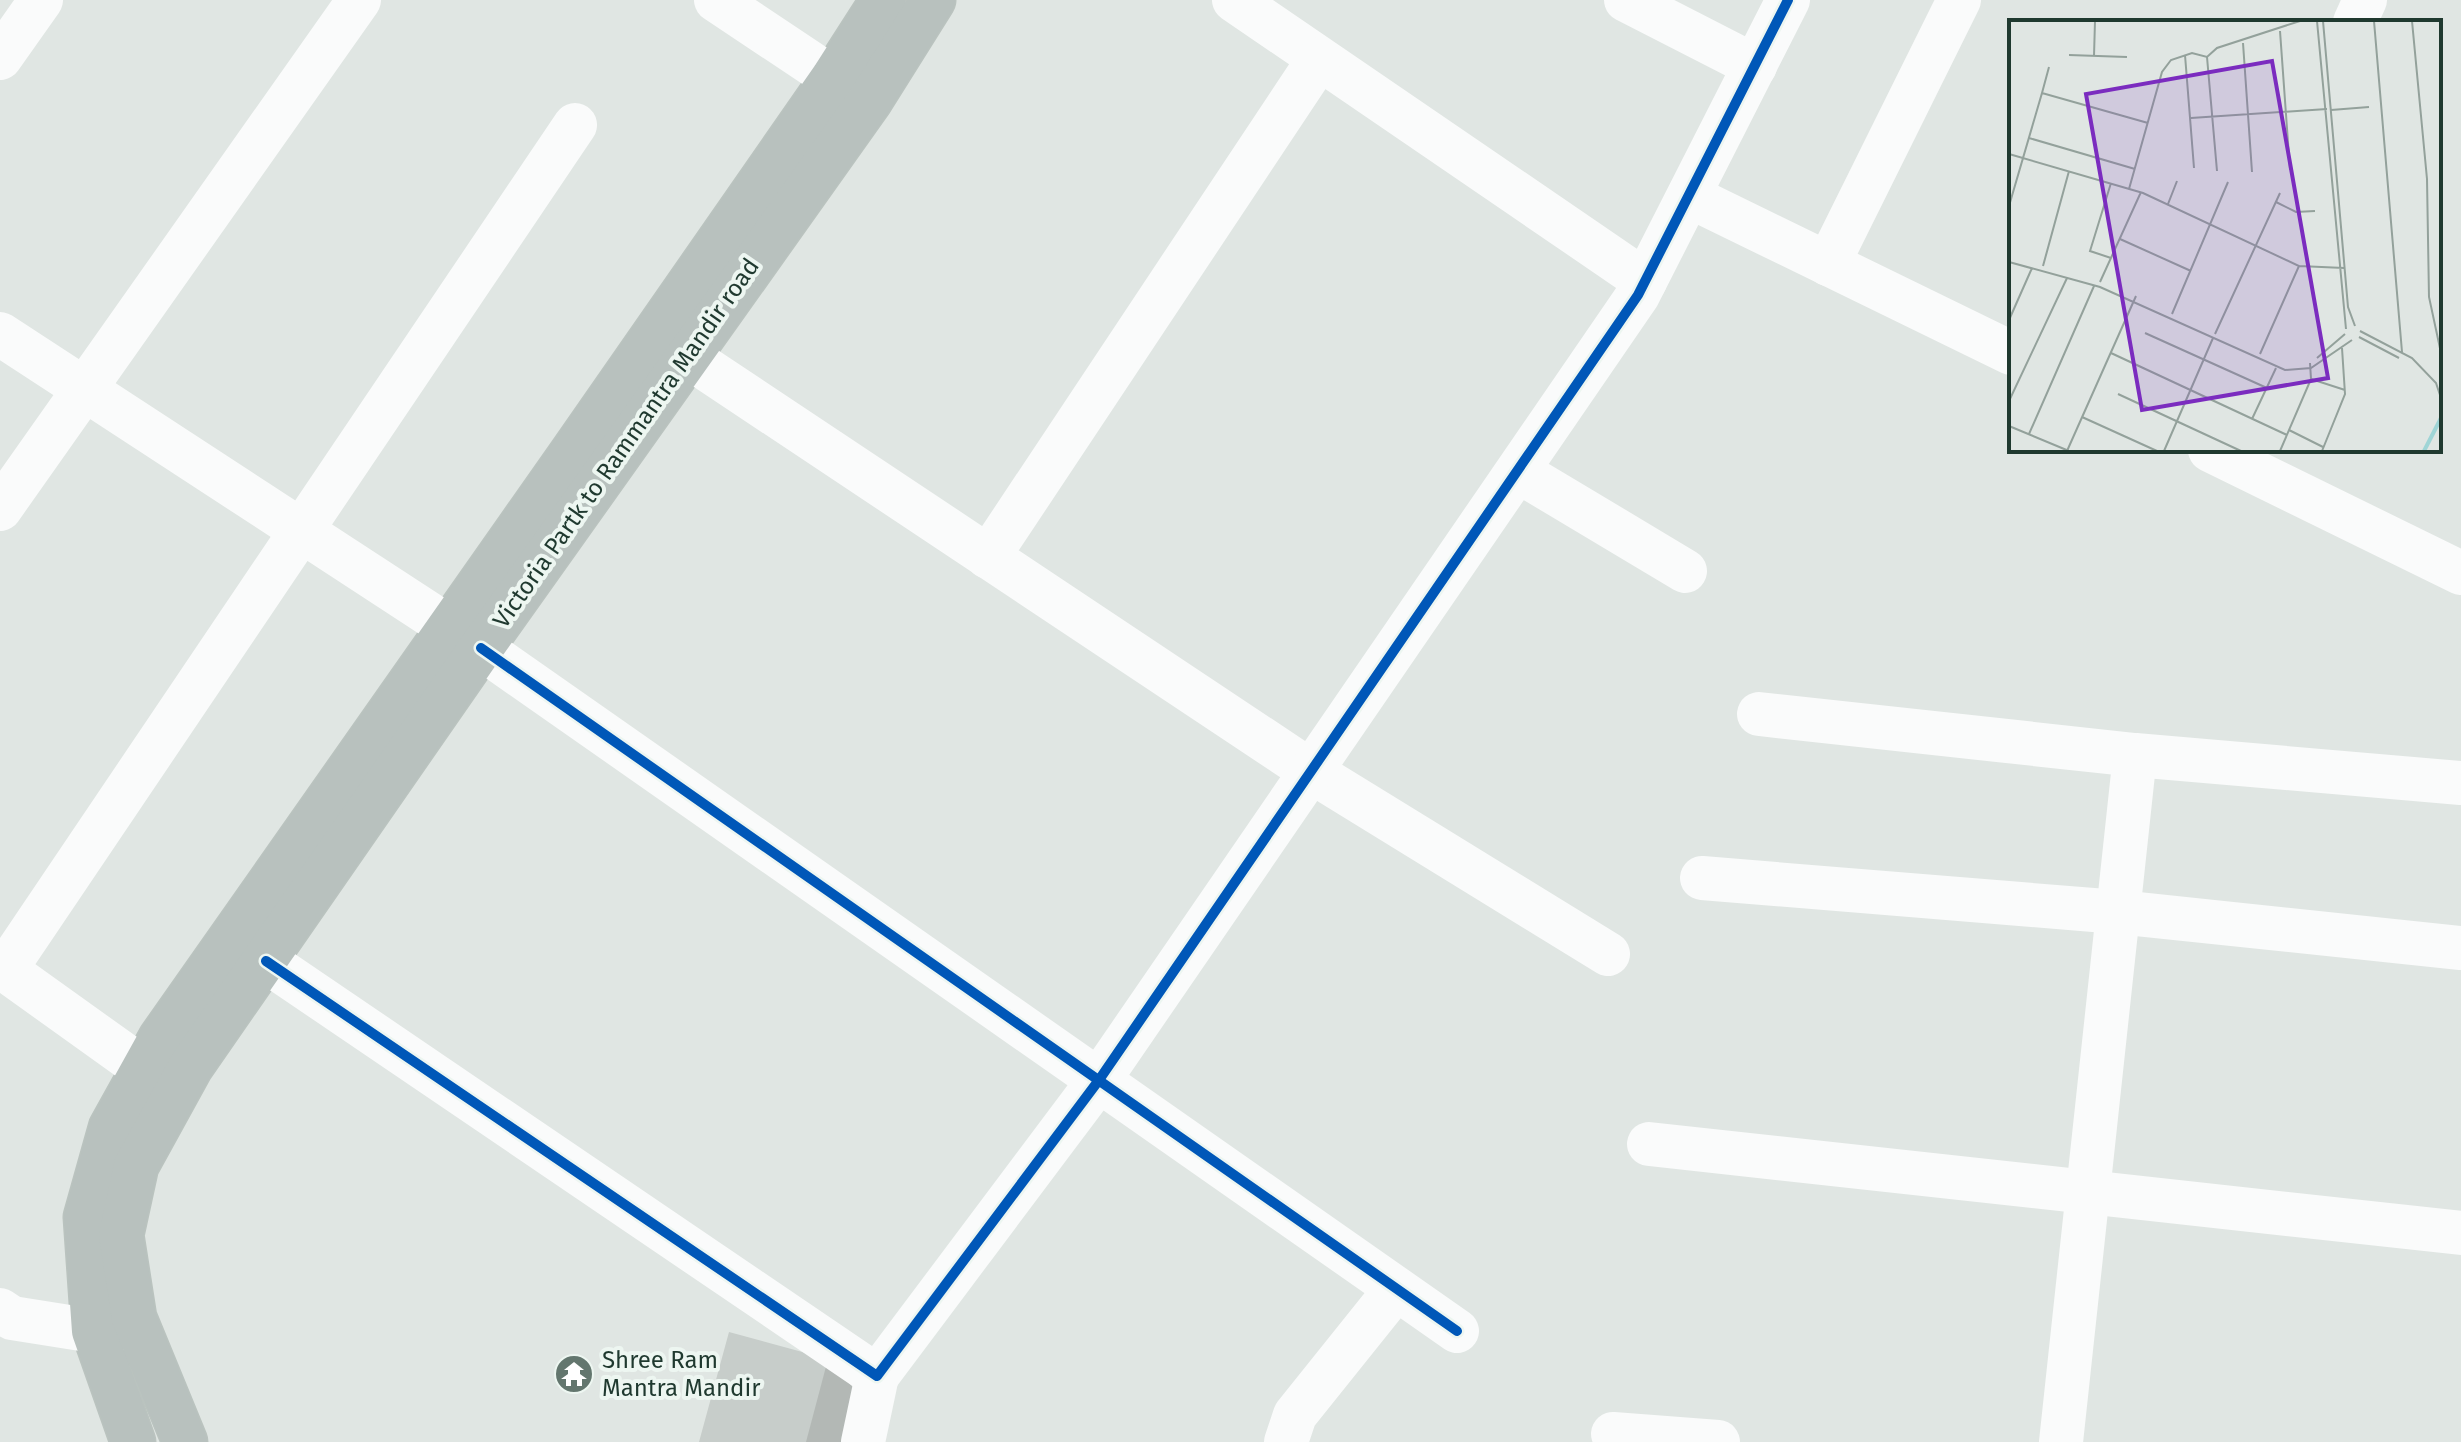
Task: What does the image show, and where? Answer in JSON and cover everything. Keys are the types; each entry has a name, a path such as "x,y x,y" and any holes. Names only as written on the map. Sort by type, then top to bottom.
{"highway":[{"name":"Victoria Partk to Rammantra Mandir road","path":"185,1442 137,1326 121,1235 136,1166 191,1066 266,961 465,638 883,0"},
{"name":"Victoria Partk to Rammantra Mandir road","path":"133,1442 94,1331 86,1217 111,1128 161,1038 465,638 687,356 869,102 933,0"}],"street":[{"path":"0,58 41,0"},
{"path":"0,509 359,0"},
{"path":"716,0 869,102"},
{"path":"1234,0 1645,281"},
{"path":"1626,0 1755,66"},
{"path":"863,1442 877,1376 1099,1080 1645,281 1788,0"},
{"path":"1828,264 1959,0"},
{"path":"2356,20 2365,0"},
{"path":"988,557 1319,59"},
{"path":"144,1069 2,968 575,125"},
{"path":"1689,196 2009,352"},
{"path":"0,334 465,638 1457,1331"},
{"path":"687,356 1312,772 1608,954"},
{"path":"2214,452 2461,573"},
{"path":"1518,471 1685,571"},
{"path":"1759,714 2135,755 2461,783"},
{"path":"2061,1442 2135,755"},
{"path":"1702,878 2118,912 2461,948"},
{"path":"266,961 877,1376"},
{"path":"1649,1144 2461,1233"},
{"path":"1286,1442 1295,1415 1396,1289"},
{"path":"4,1322 94,1331 137,1326"},
{"path":"1613,1434 1718,1442"}],"building":[{"path":"729,1332 828,1359 806,1442 699,1442"}],"cycle path":[{"path":"266,961 877,1376 1099,1080 1638,295 1788,0"},
{"path":"481,648 1457,1331"}],"place":[{"name":"Shree Ram Mantra Mandir","path":"574,1374"}]}
